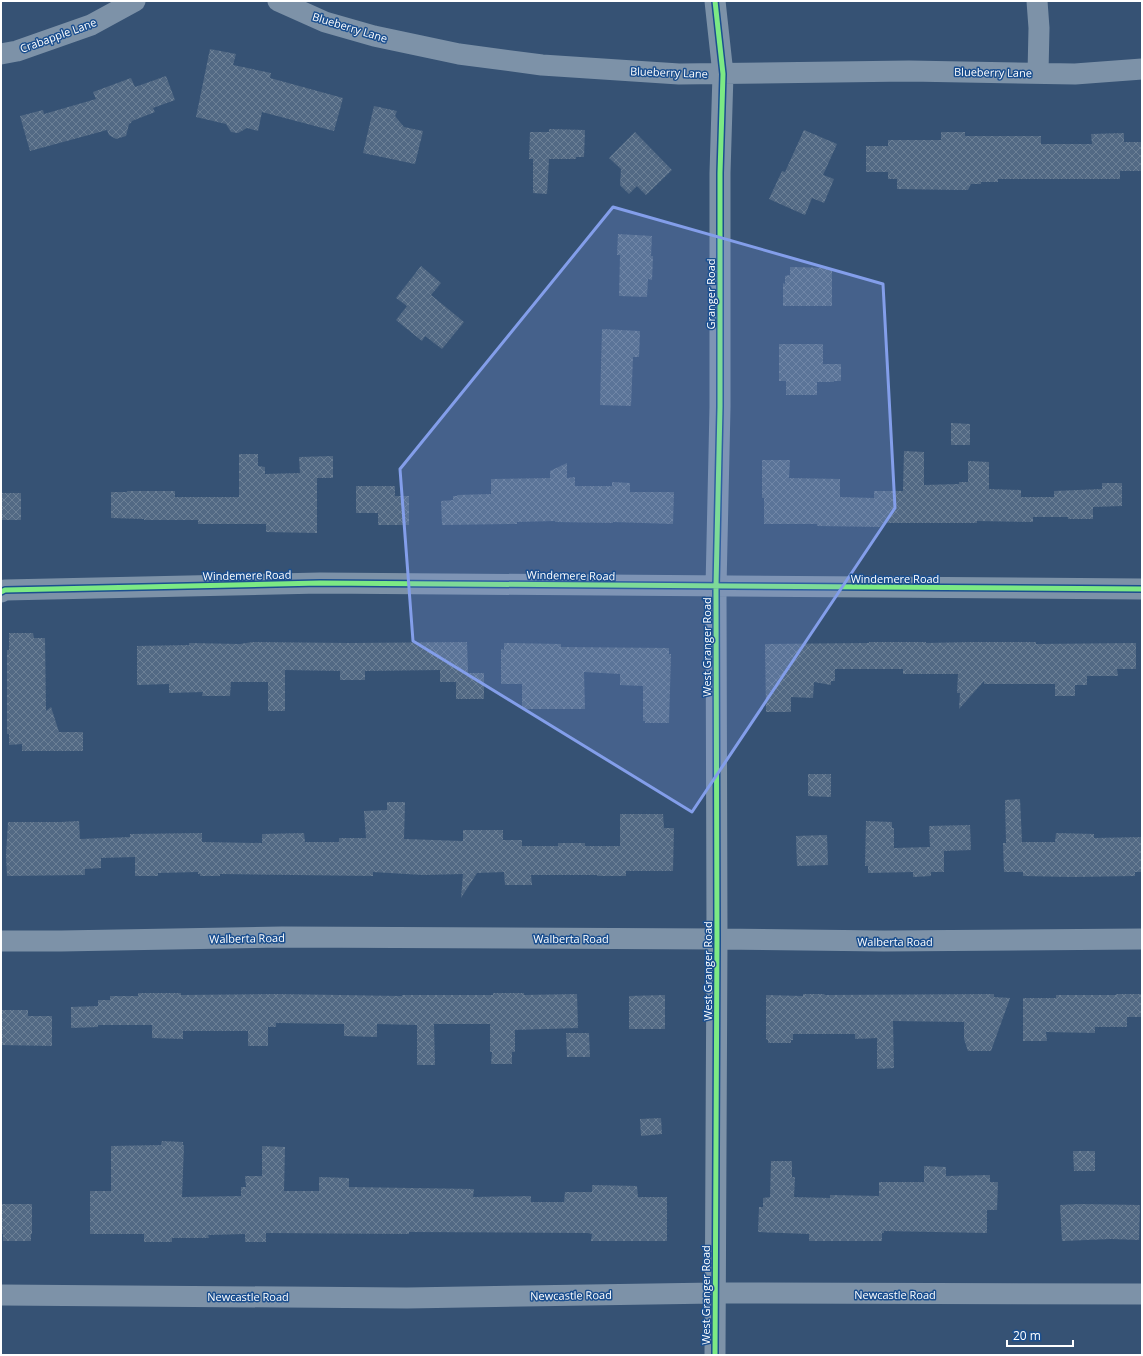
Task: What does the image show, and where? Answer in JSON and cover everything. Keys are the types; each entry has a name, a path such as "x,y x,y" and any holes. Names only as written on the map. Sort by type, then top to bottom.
{"street":[{"name":"Crabapple Lane","path":"1,54 91,25 135,1"},
{"name":"Blueberry Lane","path":"278,1 325,22 374,36 459,54 542,65 679,74 909,71 1075,74 1142,69"},
{"name":"Granger Road","path":"715,1 723,74 720,173 720,407 716,587"},
{"path":"1037,1 1039,28 1038,73"},
{"name":"Windemere Road","path":"1,592 5,590 320,583 1142,589"},
{"name":"West Granger Road","path":"715,1355 717,939 716,587"},
{"name":"Walberta Road","path":"1,941 282,937 884,941 1142,939"},
{"name":"Newcastle Road","path":"1,1295 407,1298 715,1294 1142,1294"}],"highlighted area":[{"path":"613,207 883,284 895,508 692,812 413,641 400,469"}],"building":[{"path":"210,49 236,54 233,65 271,73 270,78 343,98 334,131 262,112 258,131 247,128 238,133 231,132 226,124 196,117"},
{"path":"166,76 175,100 153,108 155,112 132,121 129,124 126,136 116,139 109,135 107,130 30,151 20,116 43,110 44,114 96,99 93,92 131,78 135,87"},
{"path":"374,106 397,111 395,116 404,127 423,131 415,164 363,153"},
{"path":"549,129 585,130 584,157 576,157 576,159 549,159 547,194 533,193 533,159 529,159 530,132 549,132"},
{"path":"804,130 837,144 823,175 834,179 824,203 812,198 805,215 769,199 782,171 785,172"},
{"path":"635,132 672,170 646,195 637,186 629,194 620,185 621,169 609,158"},
{"path":"941,132 965,132 965,136 1041,136 1041,144 1092,144 1091,134 1124,133 1124,142 1142,142 1142,171 1120,171 1120,179 998,179 998,182 981,182 981,184 971,184 968,190 897,189 897,179 888,179 888,172 866,172 866,146 888,146 888,140 941,140"},
{"path":"618,234 652,236 652,280 648,279 647,297 619,296 620,255 617,255"},
{"path":"421,266 441,283 431,295 464,322 442,349 425,336 422,341 396,320 407,306 396,298"},
{"path":"790,267 832,268 832,306 783,306 783,283 785,284 785,276 790,275"},
{"path":"602,329 640,331 639,357 633,357 631,406 600,405"},
{"path":"779,344 823,344 823,364 841,364 841,381 817,382 817,395 786,395 786,381 779,381"},
{"path":"951,423 970,424 970,445 951,445"},
{"path":"904,451 924,452 924,485 959,484 959,482 968,482 968,461 989,462 989,489 1021,490 1021,497 1054,497 1054,491 1102,489 1102,483 1122,483 1122,506 1093,507 1093,519 1033,517 1033,522 977,521 977,523 883,523 880,527 817,526 817,524 764,524 762,460 790,460 789,478 840,479 840,497 874,498 874,491 903,491"},
{"path":"239,454 258,454 258,466 265,467 265,474 300,473 299,457 333,456 333,478 317,478 317,533 266,532 266,524 198,524 198,520 144,520 111,518 111,492 175,491 175,497 239,497"},
{"path":"567,463 567,478 575,477 575,486 612,486 612,482 630,483 630,492 674,492 673,524 555,521 517,522 517,524 442,525 441,501 453,500 453,496 457,495 491,494 491,479 550,478 550,471"},
{"path":"356,486 395,486 395,496 409,496 409,525 378,525 378,513 356,513"},
{"path":"1,493 21,493 21,520 1,520"},
{"path":"9,633 33,633 34,638 45,638 46,711 51,707 59,732 83,732 83,751 22,751 22,744 9,745 9,734 7,734 7,650 9,650"},
{"path":"253,642 467,642 468,673 484,673 484,699 456,699 456,682 440,682 440,670 365,671 365,680 340,680 340,671 285,670 285,711 268,711 268,682 231,682 230,696 202,696 203,692 169,693 169,684 137,685 137,646 189,645 189,643 240,644"},
{"path":"869,642 1036,642 1036,644 1136,643 1136,669 1117,669 1118,676 1087,676 1087,685 1075,685 1075,696 1055,696 1055,684 984,684 984,681 959,709 960,693 957,693 958,674 903,674 903,669 835,669 835,681 831,681 831,685 814,682 813,698 791,697 791,712 766,712 765,644"},
{"path":"504,643 561,644 561,647 669,648 669,654 671,654 669,723 645,723 645,721 643,721 643,686 620,685 620,674 584,672 585,709 522,709 522,684 501,684 501,649 504,650"},
{"path":"808,774 831,774 831,797 808,796"},
{"path":"1020,799 1022,842 1055,842 1056,833 1094,834 1094,838 1142,837 1142,872 1135,872 1135,876 1073,877 1023,876 1023,872 1004,872 1003,843 1006,843 1005,800"},
{"path":"387,802 405,802 404,839 463,841 463,830 503,830 503,840 522,840 522,846 558,846 558,843 585,843 585,846 620,846 620,814 663,814 664,828 674,828 673,871 626,871 626,876 531,875 532,885 505,885 504,872 477,873 461,898 463,874 423,875 373,872 373,876 220,874 220,876 200,876 198,872 158,873 158,876 135,876 135,857 101,858 101,868 85,869 85,875 7,876 6,855 8,822 79,821 80,839 130,837 130,834 202,833 202,842 262,843 262,834 304,833 305,842 339,842 339,838 366,838 364,811 387,810"},
{"path":"866,821 892,822 892,828 894,828 894,848 930,847 929,826 970,825 971,850 944,851 944,872 931,872 931,876 913,877 913,872 868,873 868,866 865,866"},
{"path":"827,835 828,865 797,866 796,836"},
{"path":"138,993 181,993 181,995 276,994 402,996 493,995 493,993 524,993 524,995 577,994 578,1028 515,1030 515,1052 512,1052 512,1064 491,1064 492,1052 490,1052 490,1024 434,1024 435,1065 417,1065 417,1025 377,1024 377,1037 344,1036 344,1024 276,1023 276,1027 268,1027 268,1046 248,1046 248,1031 183,1031 183,1039 152,1038 152,1025 98,1025 98,1027 71,1028 71,1007 98,1006 98,1000 110,1000 110,996 138,996"},
{"path":"803,994 994,994 994,997 1010,998 991,1051 968,1051 964,1039 964,1022 893,1021 894,1068 877,1069 877,1038 855,1039 855,1034 793,1034 793,1040 791,1040 791,1043 768,1043 768,1040 766,1039 766,995 803,996"},
{"path":"1142,994 1142,1017 1127,1017 1127,1027 1095,1027 1095,1033 1046,1032 1047,1041 1023,1041 1023,998 1056,998 1056,995"},
{"path":"665,995 665,1029 629,1029 629,996"},
{"path":"1,1010 28,1010 28,1016 52,1016 52,1046 1,1045"},
{"path":"566,1033 589,1033 590,1057 567,1057"},
{"path":"661,1118 662,1134 641,1136 640,1119"},
{"path":"162,1141 183,1142 182,1197 241,1196 241,1187 246,1187 245,1176 262,1176 262,1146 285,1147 284,1191 319,1191 319,1177 349,1178 349,1187 474,1189 473,1197 531,1196 531,1202 564,1202 565,1192 592,1192 592,1185 637,1186 638,1197 667,1197 667,1241 591,1241 592,1234 588,1233 409,1232 409,1234 266,1233 266,1242 245,1242 245,1234 208,1235 209,1238 172,1238 172,1242 144,1242 144,1234 90,1234 90,1191 111,1191 111,1146 161,1145"},
{"path":"1073,1151 1095,1151 1095,1171 1074,1171"},
{"path":"771,1161 792,1161 792,1177 795,1177 794,1197 830,1198 830,1195 879,1196 879,1182 924,1182 924,1166 946,1167 946,1176 990,1175 990,1182 998,1182 997,1210 987,1210 987,1233 884,1231 884,1233 882,1233 882,1241 809,1241 809,1234 758,1232 759,1207 763,1207 763,1198 770,1197"},
{"path":"1,1204 32,1204 31,1241 3,1241 3,1234 1,1234"},
{"path":"1060,1205 1140,1205 1139,1240 1111,1239 1062,1241"}],"cycle path":[{"path":"715,1 723,74 720,173 720,407 716,587 717,939 715,1355"},
{"path":"1,592 5,590 320,583 1142,589"}]}
